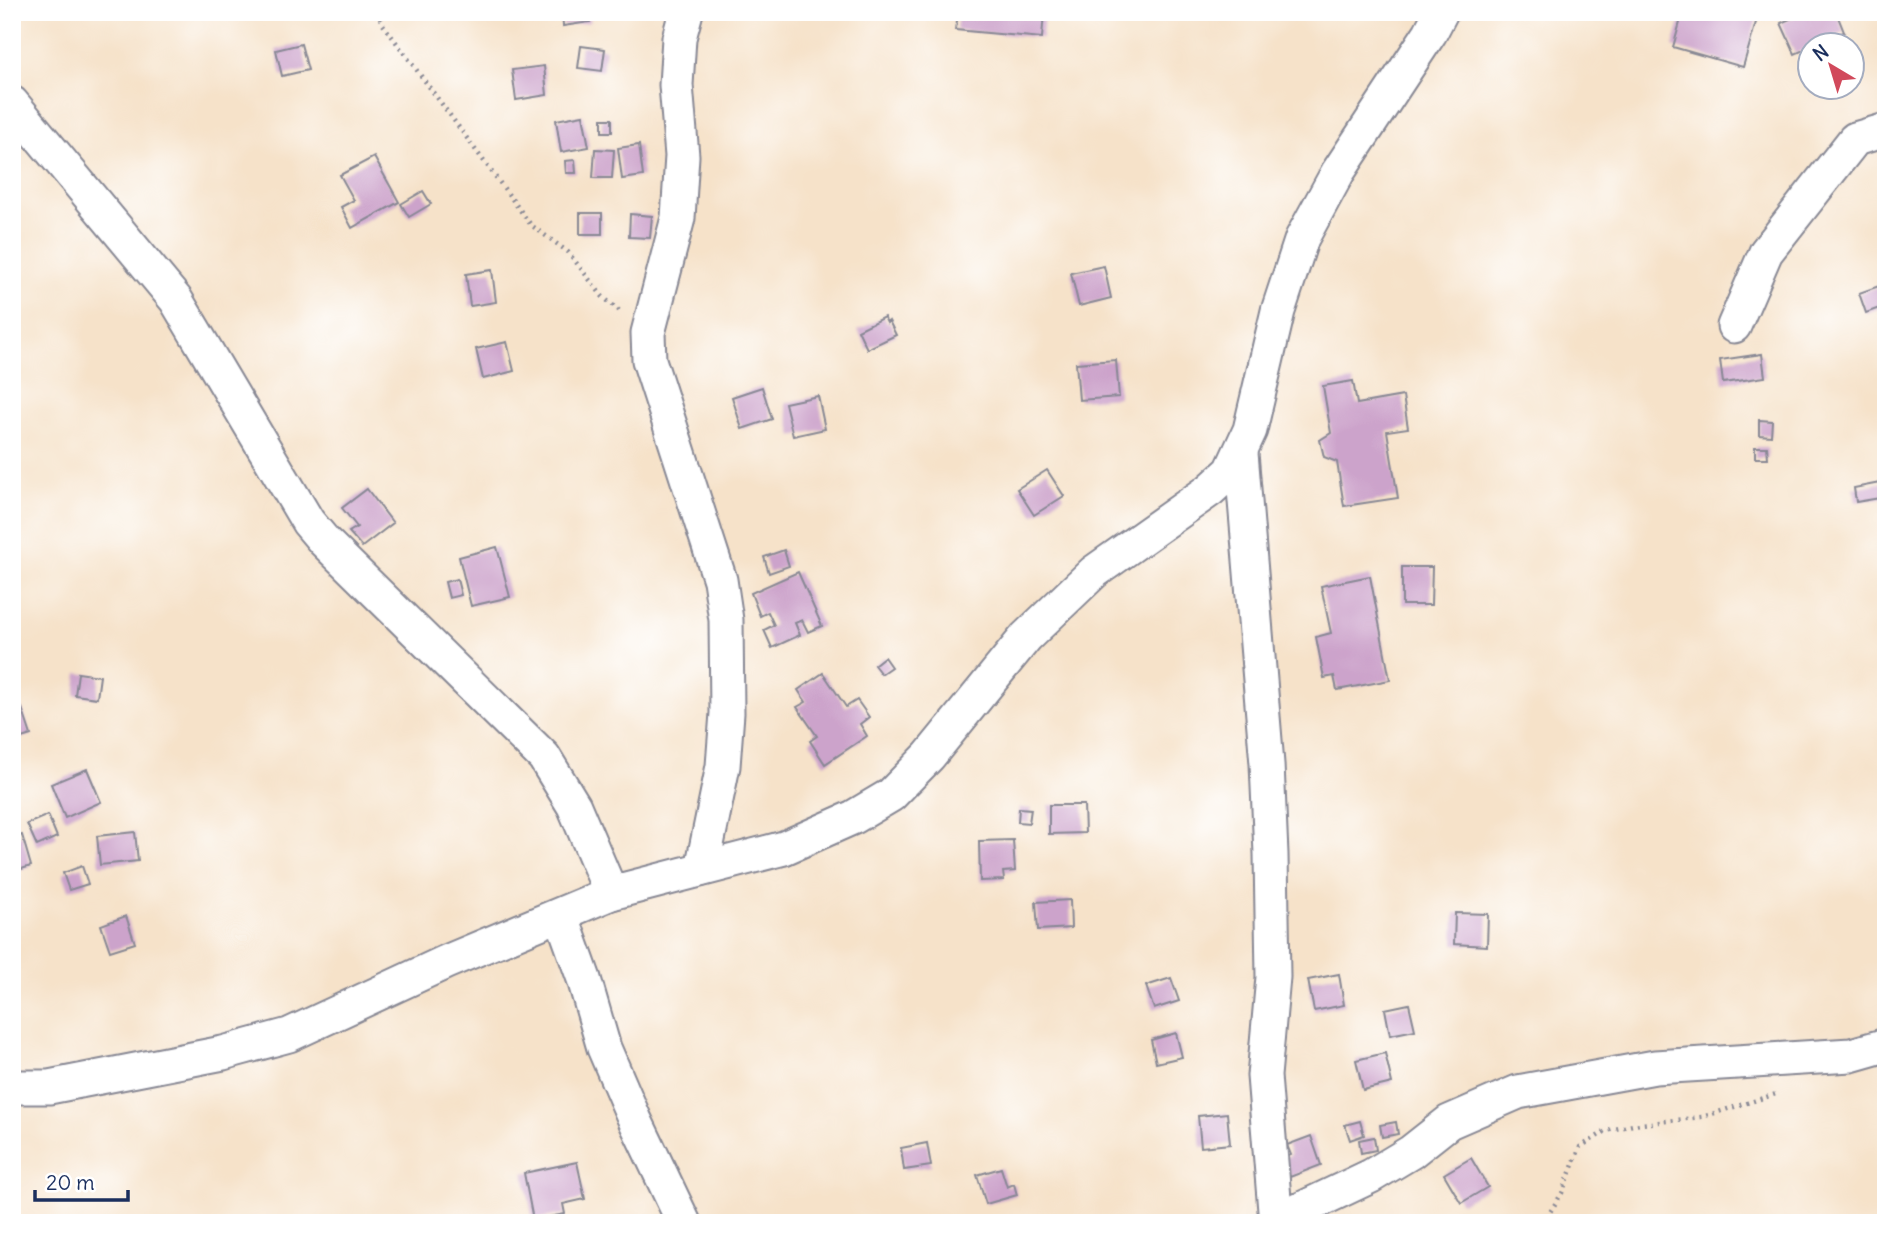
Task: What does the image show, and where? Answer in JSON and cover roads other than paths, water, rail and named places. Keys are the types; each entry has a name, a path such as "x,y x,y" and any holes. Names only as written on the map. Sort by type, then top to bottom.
{"street":[{"path":"686,12 679,38 676,85 682,156 678,218 648,333 649,360 720,580 726,620 727,713 723,766 702,869"},
{"path":"12,1087 49,1087 223,1052 289,1035 446,962 611,893 784,848 854,817 891,795 911,777 1035,628 1094,572 1231,471 1250,430 1278,312 1301,238 1338,172 1430,33 1441,12"},
{"path":"12,103 176,300 297,504 324,541 544,757 574,806 611,893"},
{"path":"1734,326 1766,253 1855,139 1886,130"},
{"path":"1241,453 1266,751 1271,854 1273,977 1264,1076 1276,1222 1371,1176 1410,1152 1450,1122 1517,1092 1655,1067 1851,1055 1886,1045"},
{"path":"561,915 584,979 604,1048 684,1223"}]}
